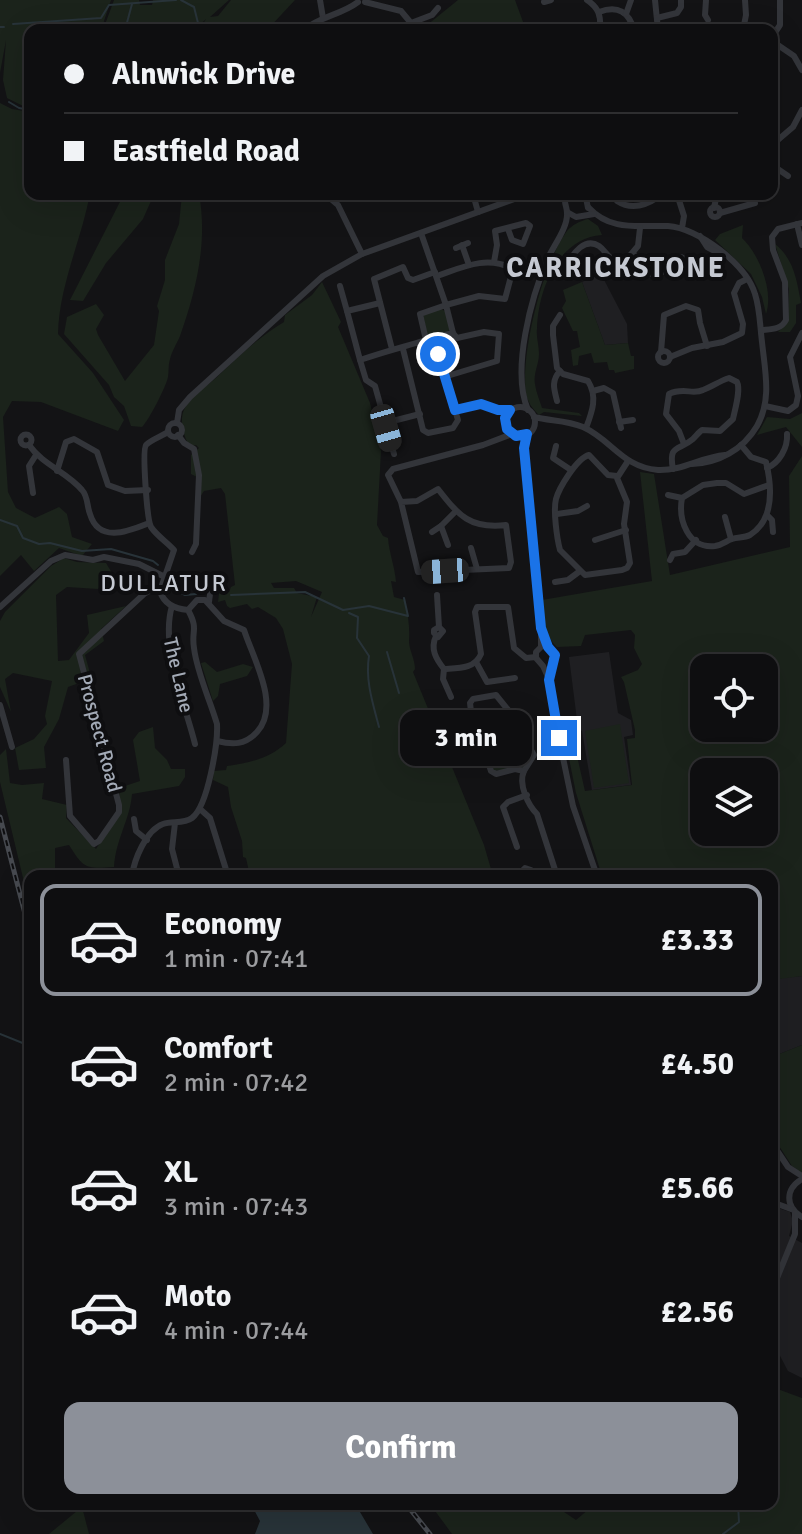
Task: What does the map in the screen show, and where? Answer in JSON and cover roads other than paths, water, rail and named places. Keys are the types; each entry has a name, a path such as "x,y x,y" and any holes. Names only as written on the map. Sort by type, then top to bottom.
{"street":[{"path":"320,0 323,18"},
{"path":"397,9 402,0"},
{"path":"587,0 599,12 600,24"},
{"path":"626,14 631,0"},
{"path":"655,0 658,24"},
{"path":"657,18 677,13 681,0"},
{"path":"706,0 705,15 708,20"},
{"path":"744,24 745,0"},
{"path":"778,28 780,0"},
{"path":"314,24 361,1 397,9 408,24"},
{"path":"414,24 432,15 438,8"},
{"path":"599,12 615,9 626,14 631,24"},
{"path":"778,44 794,56 802,70"},
{"path":"778,140 793,127 802,110"},
{"path":"778,171 783,176"},
{"path":"332,200 338,205 362,254"},
{"path":"475,200 478,212"},
{"path":"178,435 181,428 177,423 179,410 190,397 323,276 362,254 511,200"},
{"path":"568,202 562,229 543,269 531,308 522,396 528,410 534,417 586,428 628,461 648,468 673,469 709,463 726,455 754,431 765,406 766,382 755,292 747,279 700,236 682,228 618,225 594,214 586,200"},
{"path":"617,200 630,206 643,206 650,200"},
{"path":"679,200 684,216 682,228"},
{"path":"717,200 717,210 755,203"},
{"path":"568,202 580,216"},
{"path":"562,229 588,207"},
{"path":"580,216 594,214"},
{"path":"771,239 778,229 800,224 802,245"},
{"path":"568,264 581,246 591,244 600,246 614,260 624,261 638,246 640,228"},
{"path":"494,262 497,245 494,232 508,229"},
{"path":"421,233 453,333 457,338 484,332 499,334 497,361 444,377"},
{"path":"763,238 771,239"},
{"path":"761,330 781,327 786,320 785,282 771,239"},
{"path":"462,245 469,265"},
{"path":"633,253 649,274 659,274 676,264"},
{"path":"392,349 374,281 376,276 403,267 408,278 413,280 469,265 494,262 513,269 505,299 479,296 420,314 458,420 453,428 428,433 423,430 403,349"},
{"path":"707,346 696,304 664,315 661,352 667,352 670,357 707,346 742,333 743,324 734,293 739,283 747,279"},
{"path":"340,286 366,380 375,386 394,454"},
{"path":"347,311 380,303"},
{"path":"560,315 553,326 557,368 588,381 593,391 594,403 586,428"},
{"path":"360,360 453,333"},
{"path":"765,406 788,411 796,405 798,396 789,365 801,336"},
{"path":"557,401 555,376 560,371"},
{"path":"673,469 671,457 675,448 684,444 693,440 702,430 720,431 733,419 734,404 740,390 737,382 729,378 704,390 685,389 669,394 666,414 679,431 684,444"},
{"path":"593,391 604,388 613,393 620,425 633,420"},
{"path":"495,439 522,396"},
{"path":"455,410 481,404 498,410 528,410"},
{"path":"498,410 524,448"},
{"path":"385,423 420,414"},
{"path":"534,417 534,425"},
{"path":"546,420 534,425 527,434 524,448 537,600 544,647 555,655 547,665 573,806 595,870"},
{"path":"177,423 146,445 143,452 148,490 146,510 149,523 174,550 160,591 164,600 172,606 188,610"},
{"path":"168,432 172,436 178,435"},
{"path":"401,502 417,501 438,489 456,511 482,525 490,528 506,525 511,562 509,568 418,572 401,502 388,472 495,439 527,434"},
{"path":"178,435 194,449 199,475 196,544 192,552"},
{"path":"57,471 66,442 74,439 97,452 108,485 125,491 148,490"},
{"path":"767,468 776,464 789,440"},
{"path":"557,443 553,458 571,470"},
{"path":"29,445 36,455 82,490 92,522 107,533 129,531 149,523"},
{"path":"682,498 682,522 688,534 696,540 711,546 753,533 767,515 771,498 767,468 766,462 751,457 741,445"},
{"path":"34,488 29,466 36,455"},
{"path":"589,455 608,475 617,476 627,502 626,530 630,555 627,568 585,575 560,550 556,498 571,470 583,457 589,455"},
{"path":"617,476 628,461"},
{"path":"668,495 682,498 708,484 726,483 744,494 769,485"},
{"path":"557,514 578,511 587,506"},
{"path":"432,532 456,511"},
{"path":"767,515 775,527"},
{"path":"725,517 731,539"},
{"path":"441,526 448,545"},
{"path":"595,540 626,530"},
{"path":"671,554 685,552 696,540"},
{"path":"471,548 477,569"},
{"path":"0,607 51,561 65,555 93,560 104,557 139,564 165,577"},
{"path":"565,591 559,581 580,571"},
{"path":"209,602 212,578"},
{"name":"Prospect Road","path":"66,760 70,816 94,844 119,812 116,790 79,654 144,594 151,590 160,591"},
{"path":"437,595 439,627 443,634 436,636 434,654 444,669 443,679 451,697"},
{"path":"188,610 197,600 209,602 224,621 244,630 262,684 267,709 261,728 242,743 217,741"},
{"path":"444,669 465,667 476,662 481,654 475,612 477,607 495,605 508,607 514,648 519,654 526,658 536,657 547,665"},
{"name":"The Lane","path":"172,606 168,628 171,652 195,744"},
{"path":"134,870 147,840 159,825 189,821 200,809 217,741 217,724 193,646 196,630 188,610"},
{"path":"536,657 544,647"},
{"path":"476,662 487,682 515,678"},
{"path":"524,771 515,769 496,774 491,771 488,762 495,747 484,737 470,713 473,699 496,695 509,711 524,721 525,740 534,755 521,778 542,826 555,870"},
{"path":"0,705 12,747"},
{"path":"464,763 457,735 477,723"},
{"path":"517,847 503,807 527,795"},
{"path":"200,809 213,825 226,870"},
{"path":"134,819 136,831 147,840"},
{"path":"175,823 172,849 177,870"},
{"path":"778,1152 788,1167 802,1177 790,1191 778,1198"},
{"path":"788,1167 789,1199 797,1213 795,1234"},
{"path":"778,1205 797,1213"},
{"path":"778,1273 802,1225"}],"waterway":[{"path":"13,24 101,18 109,5 176,0"},
{"path":"181,0 194,7 198,24"},
{"path":"127,24 132,4"},
{"path":"9,102 24,109"},
{"path":"0,520 17,526 23,538 39,544 50,543 82,551 111,549 158,565"},
{"path":"172,588 185,595 196,594"},
{"path":"231,595 305,592 343,610 369,606 408,616 404,598"},
{"path":"349,613 358,617 357,638 369,656 369,683 379,727"},
{"path":"387,652 399,693"},
{"path":"0,1034 24,1044"},
{"path":"723,1534 739,1522 738,1510"}],"railway":[{"path":"0,817 24,910"},
{"path":"411,1510 430,1534"}],"district":[{"name":"CARRICKSTONE","path":"616,267"},
{"name":"DULLATUR","path":"164,583"}]}
